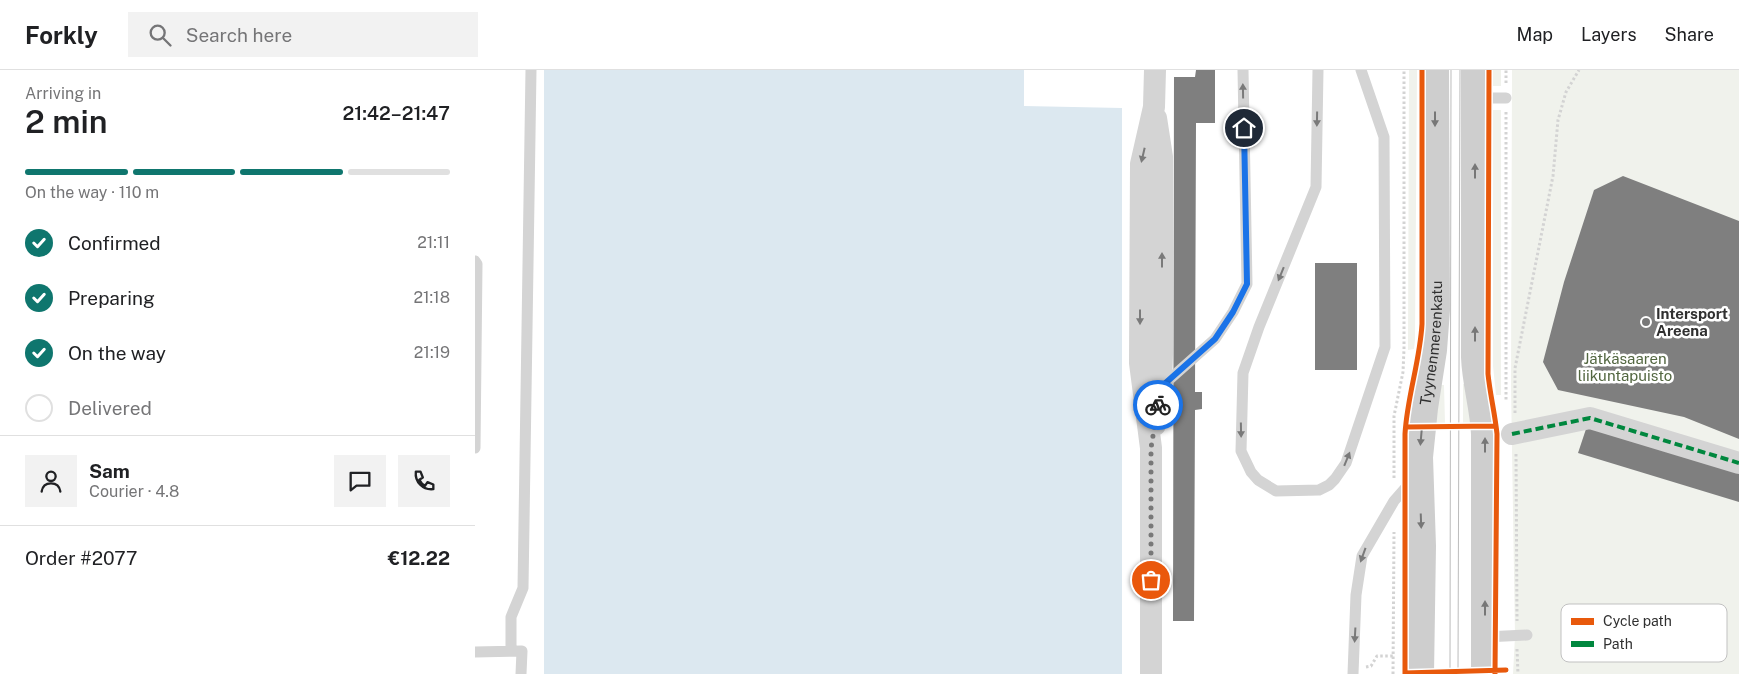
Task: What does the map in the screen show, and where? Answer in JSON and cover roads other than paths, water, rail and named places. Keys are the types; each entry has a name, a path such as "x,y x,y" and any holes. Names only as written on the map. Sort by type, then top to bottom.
{"main road":[{"name":"Tyynenmerenkatu","path":"1420,674 1422,546 1420,472 1422,422 1431,371 1435,328 1435,70"},
{"path":"1475,70 1475,357 1477,382 1484,412 1485,434 1485,674"}],"street":[{"path":"1151,448 1161,387 1163,354 1162,157 1154,107 1155,70"},
{"path":"1151,674 1151,448 1140,363 1141,164 1154,107"},
{"path":"1514,439 1590,418 1739,463"}],"lane":[{"path":"511,651 511,617 523,588 531,70"},
{"path":"1161,387 1215,339 1233,312 1247,284 1243,70"},
{"path":"1318,70 1316,187 1259,327 1243,373 1241,451 1251,472 1258,480 1276,491 1319,490 1329,485 1346,464 1385,347 1384,138 1361,70"},
{"path":"1475,98 1506,98"},
{"path":"475,448 476,263"},
{"path":"1353,670 1356,595 1361,556 1394,501 1420,472"},
{"path":"1485,637 1522,635"},
{"path":"475,652 522,651 521,674"}],"tram line":[{"path":"1450,674 1451,70"},
{"path":"1458,674 1460,70"}],"place":[{"name":"Intersport Areena","path":"1646,322"}],"park label":[{"name":"Jätkäsaaren liikuntapuisto","path":"1625,366"}]}
